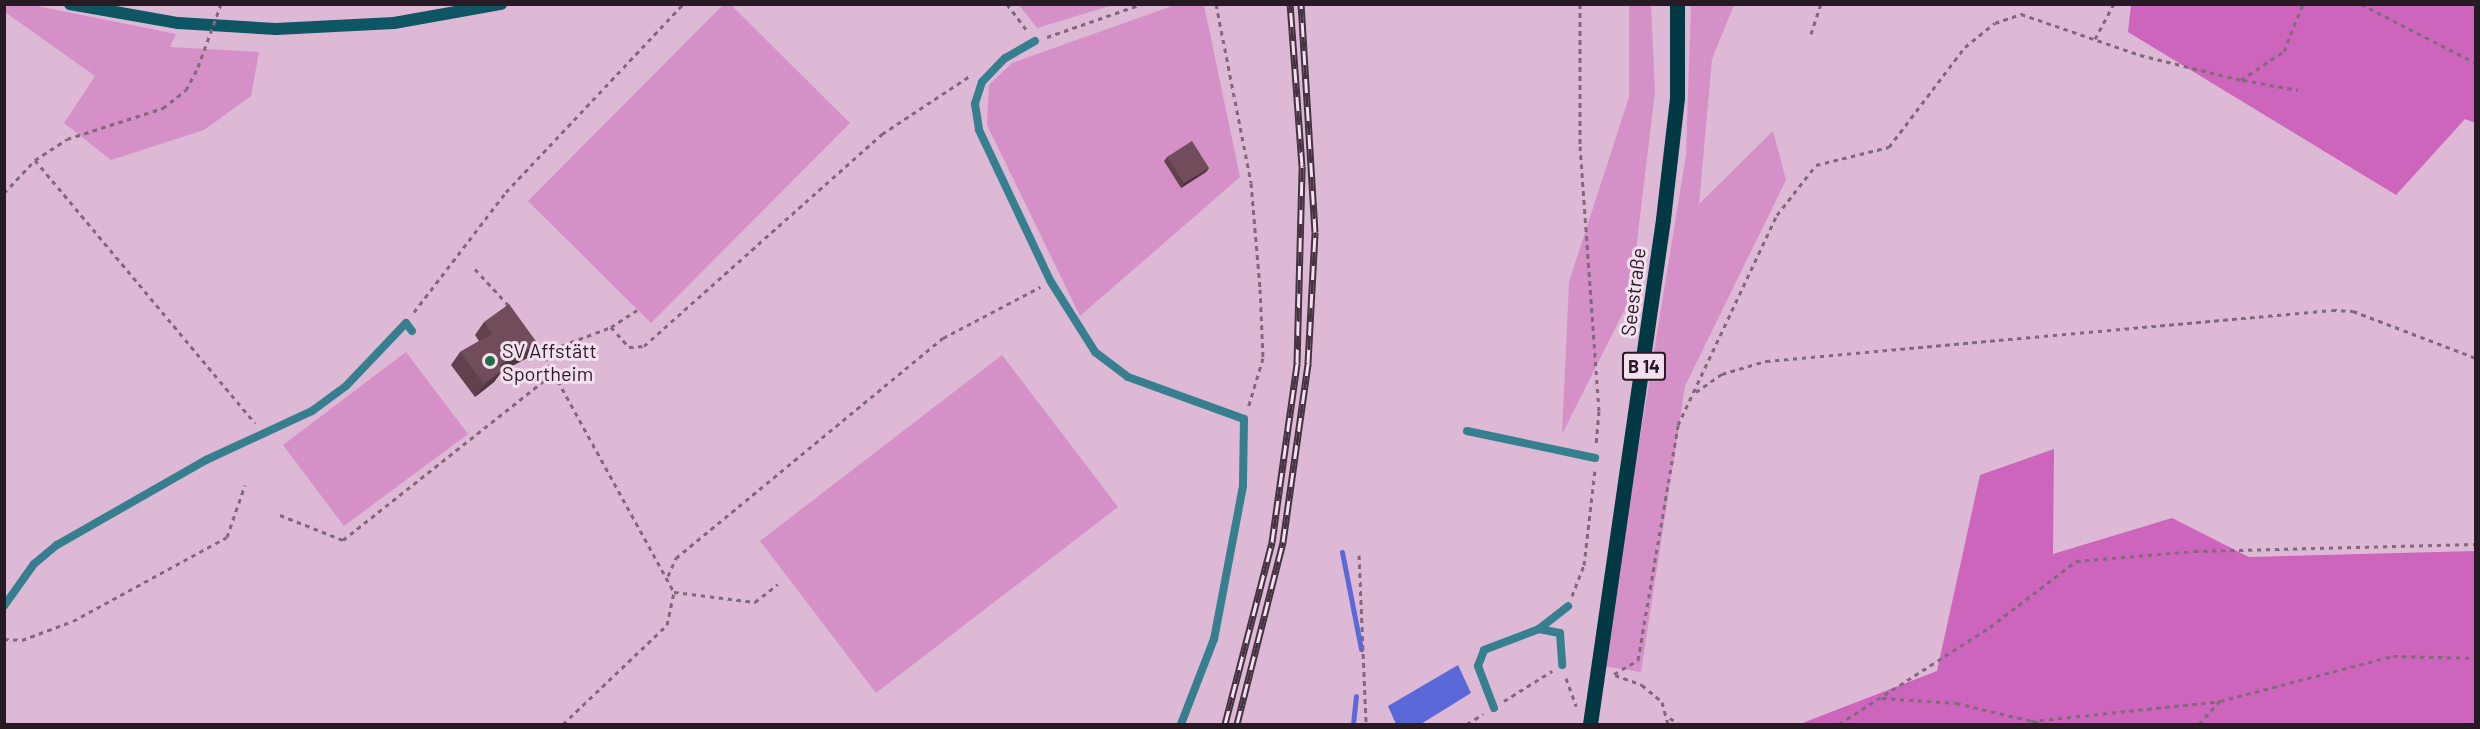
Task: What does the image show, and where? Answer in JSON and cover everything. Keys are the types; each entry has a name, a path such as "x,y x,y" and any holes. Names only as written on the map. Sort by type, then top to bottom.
{"main road":[{"name":"Seestraße","path":"1590,724 1594,672 1663,219 1677,98 1677,4"}],"street":[{"path":"70,4 178,23 286,29 394,23 501,4"}],"lane":[{"path":"1035,41 1005,58 982,82 975,104 979,130 1052,282 1095,351 1128,377 1244,419 1243,486 1226,581 1214,639 1181,724"},
{"path":"4,606 34,564 100,515 312,411 346,386 406,323 412,331"},
{"path":"1467,431 1595,458"},
{"path":"1494,708 1478,666 1484,650 1539,629 1568,606"},
{"path":"1539,629 1560,633 1562,665"}],"path":[{"path":"4,193 35,160 67,139 163,108 186,90 198,67 221,4"},
{"path":"406,323 506,192 683,4"},
{"path":"1007,4 1035,41 1142,4"},
{"path":"1216,4 1251,183 1260,289 1263,358 1244,419"},
{"path":"1568,606 1584,565 1599,411 1580,146 1580,4"},
{"path":"1811,34 1821,4"},
{"path":"2096,39 2114,4"},
{"path":"2241,80 2284,51 2303,4"},
{"path":"2361,4 2475,63"},
{"path":"1614,674 1638,660 1664,488 1678,425 1777,215 1816,165 1889,147 1965,47 1995,23 2020,14 2096,39 2241,80 2298,90"},
{"path":"611,327 629,346 644,346 882,134 976,72"},
{"path":"35,160 264,434"},
{"path":"475,269 515,315"},
{"path":"668,576 676,558 943,338 1052,282"},
{"path":"545,352 611,327 638,310"},
{"path":"1695,393 1722,374 1766,361 2332,310 2353,311 2475,358"},
{"path":"533,337 545,352 668,576 674,592 667,625 563,724"},
{"path":"280,514 343,540 554,372"},
{"path":"4,639 22,640 73,621 227,537 245,485"},
{"path":"1839,724 1990,627 2076,561 2194,551 2475,544"},
{"path":"1359,555 1366,724"},
{"path":"674,592 755,602 778,584"},
{"path":"2031,721 2220,701 2393,656 2475,658"},
{"path":"1467,724 1562,665 1577,709"},
{"path":"1594,672 1614,674 1642,685 1662,702 1670,718 1679,724"},
{"path":"1882,698 1956,703 2045,724"},
{"path":"2199,724 2220,701"},
{"path":"1668,724 1670,718"}],"shaded area":[{"path":"5,4 32,5 176,34 170,47 259,52 251,96 204,130 111,160 64,123 95,76 5,12"},
{"path":"723,5 731,5 850,123 651,323 528,201"},
{"path":"1019,5 1113,5 1037,28"},
{"path":"1175,5 1204,5 1240,177 1080,316 987,125 989,85 1012,63"},
{"path":"1629,5 1651,5 1655,92 1630,299 1562,434 1569,282 1629,97"},
{"path":"1691,5 1734,5 1712,59 1699,204 1773,131 1786,180 1685,386 1641,672 1603,666 1686,155"},
{"path":"2131,5 2475,5 2475,123 2465,119 2396,195 2128,32"},
{"path":"406,352 468,434 344,526 283,445"},
{"path":"1002,355 1118,507 876,693 760,541"},
{"path":"2054,449 2053,554 2172,518 2249,557 2475,551 2475,724 1800,724 1937,671 1980,475"}],"water":[{"path":"1458,665 1471,693 1421,724 1396,724 1388,706"}],"building":[{"path":"1192,141 1209,168 1184,183 1167,157"},
{"name":"SV Affstätt Sportheim","path":"509,304 538,344 500,365 503,370 484,384 460,352 492,334 484,322"}],"waterway":[{"path":"1342,552 1361,649"},
{"path":"1353,724 1356,696"}],"railway":[{"path":"1225,724 1272,542 1297,363 1302,166 1290,4"},
{"path":"1237,724 1283,542 1308,363 1315,232 1301,4"}],"place":[{"name":"SV Affstätt Sportheim","path":"490,361"}]}
